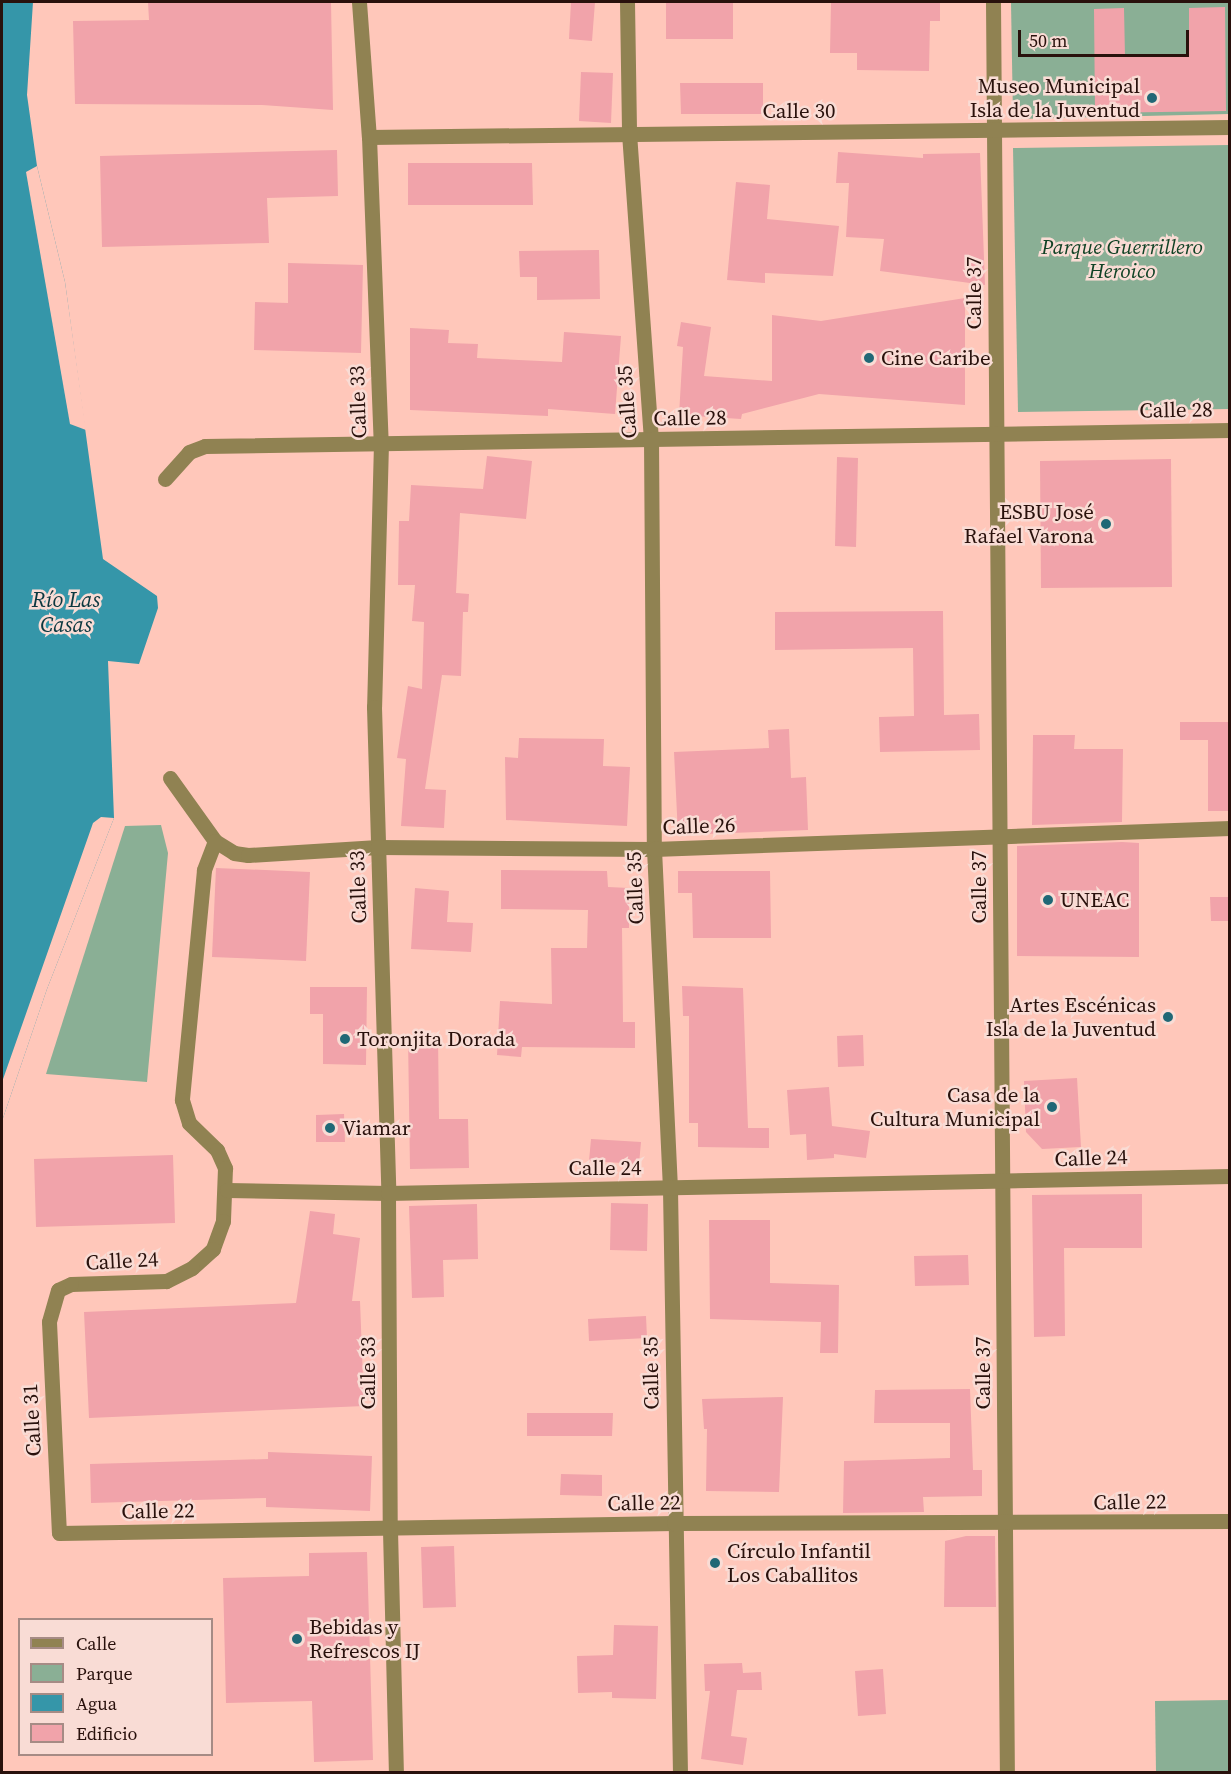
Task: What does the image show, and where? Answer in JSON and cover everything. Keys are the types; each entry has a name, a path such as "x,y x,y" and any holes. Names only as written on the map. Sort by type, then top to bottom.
{"street":[{"name":"Calle 33","path":"359,2 369,138 381,443 374,707 388,1192 390,1530 396,1773"},
{"name":"Calle 35","path":"627,2 629,133 651,439 654,849 670,1189 680,1773"},
{"name":"Calle 37","path":"993,2 1007,1773"},
{"name":"Calle 30","path":"369,138 629,133 994,132 1230,127"},
{"name":"Calle 28","path":"165,479 189,452 205,446 1230,430"},
{"name":"Calle 26","path":"170,778 215,841 234,853 248,855 378,847 654,849 1230,828"},
{"path":"215,841 204,870 182,1100 189,1123 217,1150 225,1168 227,1190"},
{"name":"Calle 24","path":"51,1305 58,1290 71,1284 166,1281 192,1268 213,1249 223,1221 227,1190 388,1192 670,1189 1230,1176"},
{"name":"Calle 31","path":"51,1305 59,1533"},
{"name":"Calle 22","path":"59,1533 390,1530 675,1523 1005,1524 1230,1521"}],"green space":[{"path":"1011,2 1229,2 1229,114 1013,119"},
{"name":"Parque Guerrillero Heroico","path":"1229,145 1229,409 1018,412 1013,148"},
{"path":"161,825 168,853 147,1082 46,1074 125,826"},
{"path":"1229,1700 1229,1772 1156,1772 1155,1701"}],"water":[{"name":"Río Las Casas","path":"2,2 33,2 27,95 37,166 65,282 103,559 157,596 158,608 139,664 108,661 114,818 47,989 2,1121"}],"pier":[{"path":"37,166 65,282 86,430 70,424 26,172"},
{"path":"101,817 114,818 47,989 2,1121 2,1082 93,823"}],"building":[{"path":"148,2 331,2 333,110 262,105 75,104 73,21 149,20"},
{"path":"571,2 595,2 592,41 569,39"},
{"path":"666,2 733,2 733,39 666,39"},
{"path":"831,2 940,2 940,21 930,21 929,71 857,70 857,53 830,53"},
{"path":"1225,7 1226,111 1095,113 1094,9 1124,8 1125,56 1189,55 1189,8"},
{"path":"581,72 613,73 611,123 579,121"},
{"path":"680,83 763,83 763,114 681,114"},
{"path":"337,150 338,196 267,198 269,243 102,247 100,156"},
{"path":"838,152 923,158 923,154 980,153 985,285 880,271 884,239 846,237 849,183 836,183"},
{"path":"408,163 532,163 533,205 408,205"},
{"path":"736,182 770,185 767,219 839,226 833,276 765,273 765,283 727,280"},
{"path":"599,250 600,299 537,300 537,277 520,277 519,251"},
{"path":"288,263 363,265 361,353 254,350 255,302 288,303"},
{"name":"Cine Caribe","path":"965,298 965,405 819,394 742,414 741,419 679,415 683,347 677,346 681,322 711,327 704,376 772,381 772,315 821,321"},
{"path":"410,328 449,330 448,343 478,344 477,358 562,362 564,332 621,336 615,414 548,409 548,416 410,410"},
{"path":"487,456 532,461 526,519 460,513 456,593 469,594 468,612 463,612 461,676 442,675 425,789 446,790 444,828 401,826 406,759 397,758 408,686 422,689 424,622 412,621 415,585 398,585 399,521 409,521 411,485 483,489"},
{"path":"837,457 858,458 856,547 835,546"},
{"name":"ESBU José Rafael Varona","path":"1171,459 1172,587 1041,588 1040,461"},
{"path":"943,611 944,715 979,714 980,750 880,752 879,717 914,716 913,648 775,650 775,612"},
{"path":"1180,722 1230,722 1230,811 1208,811 1208,740 1180,740"},
{"path":"789,729 791,778 806,777 808,830 678,835 674,752 769,748 768,730"},
{"path":"1033,735 1075,735 1074,749 1123,749 1122,822 1032,825"},
{"path":"519,738 604,739 603,766 630,767 627,826 506,820 505,757 518,758"},
{"name":"UNEAC","path":"1139,843 1139,957 1017,956 1017,846"},
{"path":"216,868 310,872 306,961 212,957"},
{"path":"501,870 607,871 608,887 629,888 629,928 622,928 623,1022 635,1022 635,1048 522,1047 521,1057 497,1055 500,1001 552,1004 551,948 587,948 588,910 501,909"},
{"path":"678,871 770,871 771,938 693,938 692,893 678,893"},
{"path":"415,888 449,891 447,922 473,923 471,952 411,949"},
{"path":"1210,897 1230,897 1230,921 1211,921"},
{"path":"682,986 743,988 748,1128 769,1128 769,1148 698,1147 698,1123 689,1123 689,1016 683,1016"},
{"name":"Toronjita Dorada","path":"310,987 367,987 366,1065 323,1064 323,1014 310,1014"},
{"path":"863,1035 864,1066 838,1067 837,1036"},
{"path":"438,1036 439,1119 468,1119 469,1168 410,1169 408,1037"},
{"name":"Casa de la Cultura Municipal","path":"1077,1078 1081,1147 1042,1149 1026,1132 1024,1081"},
{"path":"829,1087 832,1126 870,1131 866,1158 834,1154 834,1158 807,1160 806,1134 790,1135 787,1090"},
{"name":"Viamar","path":"344,1114 345,1142 316,1142 316,1115"},
{"path":"591,1139 641,1142 639,1164 589,1161"},
{"path":"173,1155 175,1223 36,1227 34,1159"},
{"path":"1142,1194 1142,1248 1064,1248 1065,1336 1034,1337 1032,1195"},
{"path":"611,1203 648,1204 647,1251 610,1250"},
{"path":"477,1204 478,1259 443,1260 444,1297 412,1298 409,1206"},
{"path":"310,1211 335,1214 333,1234 360,1238 352,1301 360,1301 364,1406 89,1418 84,1312 296,1303"},
{"path":"709,1220 770,1220 770,1283 839,1285 838,1353 820,1353 821,1322 710,1319"},
{"path":"968,1255 969,1285 915,1286 914,1256"},
{"path":"646,1316 647,1338 589,1341 588,1319"},
{"path":"970,1389 973,1470 982,1470 982,1496 923,1497 924,1512 843,1513 844,1461 950,1458 950,1423 874,1423 875,1390"},
{"path":"783,1397 779,1492 706,1491 707,1429 704,1429 702,1399"},
{"path":"527,1413 613,1413 612,1436 527,1436"},
{"path":"268,1452 372,1456 370,1511 266,1507 266,1498 91,1503 90,1464 268,1459"},
{"path":"561,1474 602,1475 602,1496 560,1495"},
{"path":"966,1536 995,1536 996,1607 944,1607 945,1541"},
{"path":"454,1546 456,1607 423,1608 421,1547"},
{"name":"Bebidas y Refrescos IJ","path":"367,1552 373,1760 314,1762 312,1701 226,1703 223,1578 309,1576 309,1553"},
{"path":"614,1625 658,1626 656,1699 612,1698 612,1692 578,1693 577,1656 613,1655"},
{"path":"742,1663 743,1673 761,1672 762,1690 737,1690 731,1736 747,1738 743,1765 701,1759 710,1691 705,1691 704,1664"},
{"path":"883,1669 886,1714 858,1716 855,1671"}],"place":[{"name":"Museo Municipal Isla de la Juventud","path":"1152,98"},
{"name":"Cine Caribe","path":"869,358"},
{"name":"ESBU José Rafael Varona","path":"1106,524"},
{"name":"UNEAC","path":"1048,900"},
{"name":"Artes Escénicas Isla de la Juventud","path":"1168,1017"},
{"name":"Toronjita Dorada","path":"345,1039"},
{"name":"Casa de la Cultura Municipal","path":"1052,1107"},
{"name":"Viamar","path":"330,1128"},
{"name":"Círculo Infantil Los Caballitos","path":"715,1563"},
{"name":"Bebidas y Refrescos IJ","path":"297,1639"}]}
